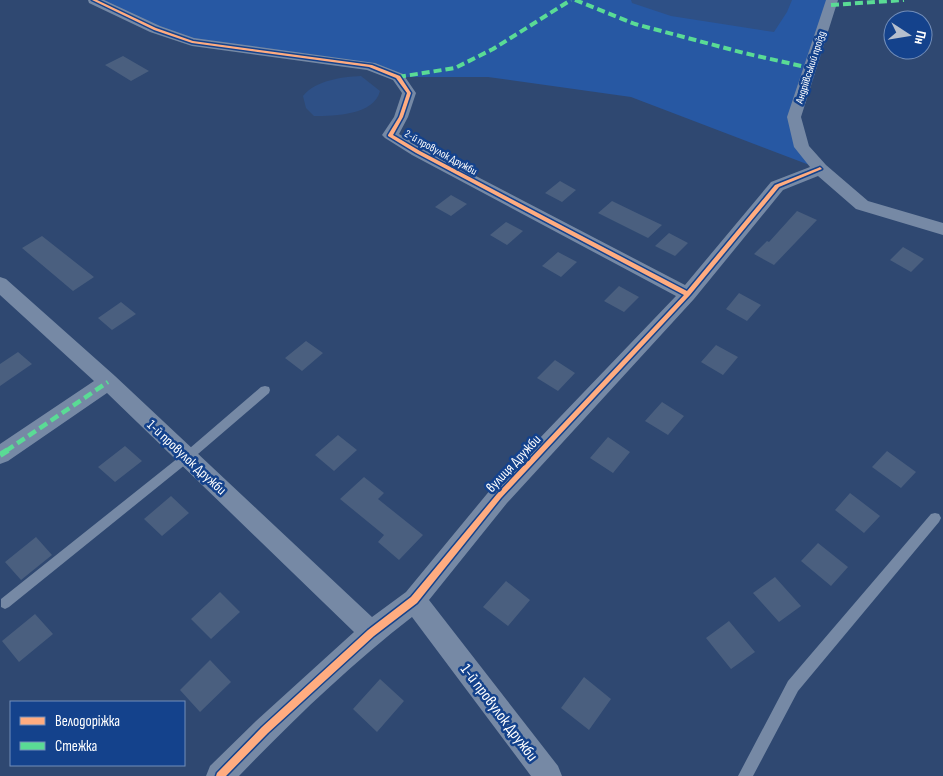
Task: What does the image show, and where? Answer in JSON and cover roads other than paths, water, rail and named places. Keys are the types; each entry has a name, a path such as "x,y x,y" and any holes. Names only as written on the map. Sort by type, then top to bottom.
{"street":[{"name":"2-й провулок Дружби","path":"94,0 155,29 192,42 370,66 398,77 408,93 402,116 390,135 418,152 688,294"},
{"name":"Андріївський проїзд","path":"832,0 794,118 802,147 820,169 862,204 943,229"},
{"name":"вулиця Дружби","path":"220,776 265,730 371,634 414,600 499,496 688,294 777,186 820,169"},
{"name":"1-й провулок Дружби","path":"0,284 108,382 357,618 371,634"},
{"path":"0,455 108,382"},
{"name":"1-й провулок Дружби","path":"414,600 548,776"}],"lane":[{"path":"5,603 187,457 265,390"},
{"path":"745,776 793,686 934,518"}]}
